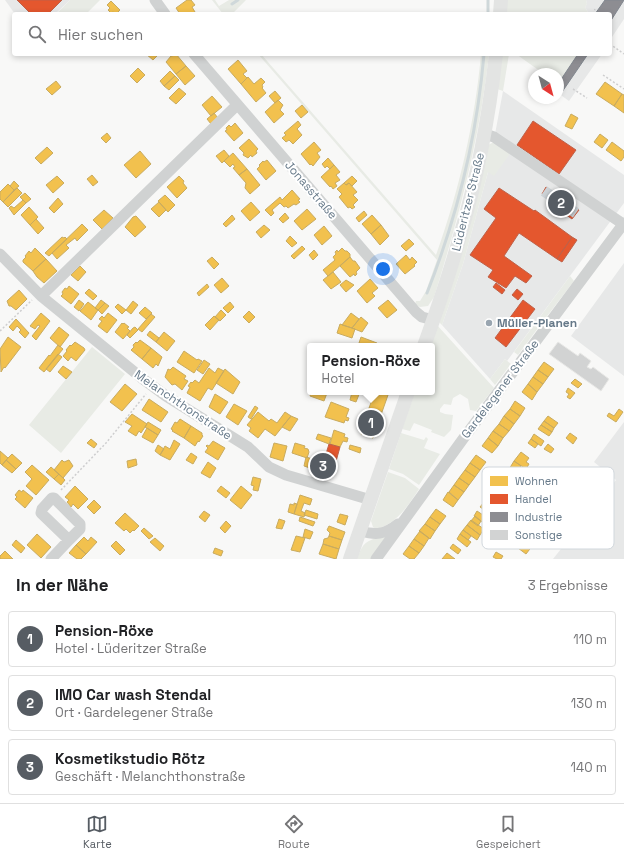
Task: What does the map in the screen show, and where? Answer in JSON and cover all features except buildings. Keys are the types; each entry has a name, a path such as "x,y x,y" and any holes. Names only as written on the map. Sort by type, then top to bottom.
{"main road":[{"path":"500,12 501,0"},
{"name":"Lüderitzer Straße","path":"425,343 460,236 477,171 485,134 496,56"},
{"path":"350,559 407,395"}],"street":[{"path":"155,0 164,12"},
{"name":"Jonasstraße","path":"196,56 416,312 422,317 433,320"},
{"path":"40,295 237,105"},
{"path":"485,134 494,137 623,224"},
{"name":"Gardelegener Straße","path":"376,559 503,384 623,224"},
{"name":"Melanchthonstraße","path":"0,254 40,295 152,386 248,447 269,467 277,472 371,500"},
{"path":"51,559 80,529 80,524 54,498 50,500 42,509 41,513 69,540"},
{"name":"Gardelegener Straße","path":"360,531 378,535 389,530 406,517"}],"path":[{"path":"612,45 624,54"},
{"path":"603,75 624,90"},
{"path":"574,89 587,98"},
{"path":"0,331 40,295"},
{"path":"54,498 106,443 152,386"}],"shaded area":[{"path":"5,0 70,0 57,12 14,12"},
{"path":"70,0 100,0 88,12 58,12"},
{"path":"212,0 215,0 219,6 229,0 246,0 234,12 221,12"},
{"path":"506,0 586,0 587,4 585,7 588,12 505,12"},
{"path":"586,0 624,0 624,19 612,37 612,12 588,12 585,7 587,4"},
{"path":"260,56 263,56 436,255 452,206 465,156 475,105 481,56 489,56 480,116 468,177 460,207 434,297 428,306 420,307 415,304 416,301 420,301 426,291 437,260"},
{"path":"502,56 509,56 503,91 497,89"},
{"path":"519,56 577,56 564,75 564,68 536,68"},
{"path":"577,56 601,56 569,101 564,97 564,75"},
{"path":"503,91 624,175 624,203 507,361 505,359 490,379 442,325 463,264 488,172"},
{"path":"494,142 509,152 509,155 494,176 488,172 463,264 442,325 439,322 488,145"},
{"path":"624,263 624,376 571,336"},
{"path":"570,276 574,281 541,324 537,321"},
{"path":"437,325 494,388 476,411 470,410 468,399 460,394 453,398 451,405 444,404 440,409 440,412 453,415 451,430 444,437 431,432 432,430 414,423 410,431 402,429 414,395 435,395 435,343 431,343"},
{"path":"534,325 538,328 518,355 514,352"},
{"path":"92,347 125,374 61,453 29,425"},
{"path":"505,359 511,364 495,385 490,379"},
{"path":"624,422 624,559 553,559 561,549 614,549 614,483 616,480 614,478 614,467 600,467 594,462"},
{"path":"401,433 424,440 426,437 428,439 424,448 440,454 419,485 403,474 389,469"},
{"path":"388,472 405,478 419,489 406,508 396,518 390,523 377,529 373,527 371,521"},
{"path":"383,536 386,538 371,559 357,559 361,549 366,543"}],"waterway":[{"path":"232,4 238,0"},
{"path":"488,0 488,12"},
{"path":"427,293 448,235 464,176 471,146 481,85 484,56"}],"tunnel":[{"path":"544,191 576,213"}],"place":[{"name":"IMO Car wash Stendal","path":"561,203"},
{"name":"Müller-Planen","path":"489,323"},
{"name":"Pension-Röxe","path":"371,423"},
{"name":"Kosmetikstudio Rötz","path":"323,466"}]}
